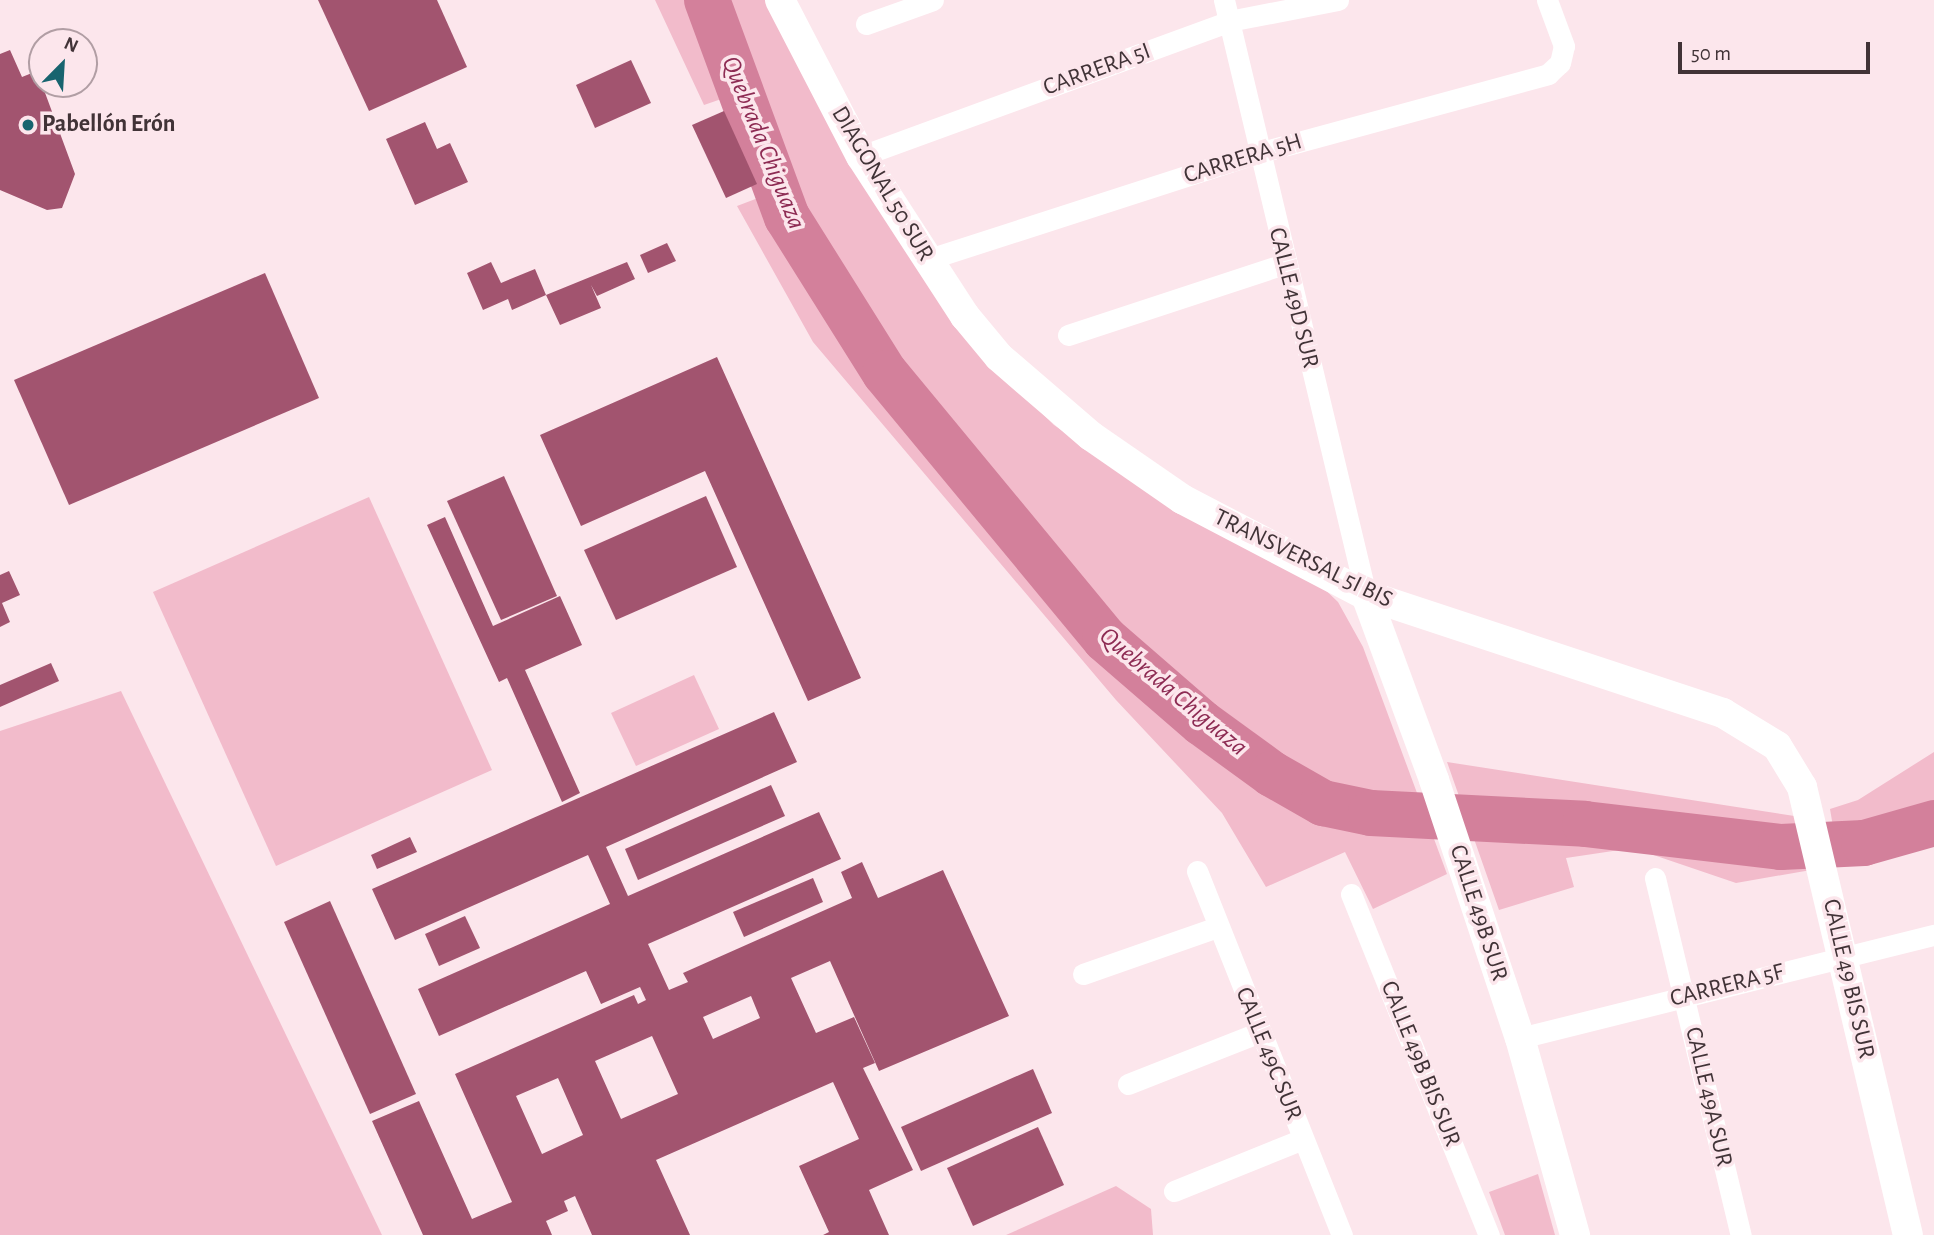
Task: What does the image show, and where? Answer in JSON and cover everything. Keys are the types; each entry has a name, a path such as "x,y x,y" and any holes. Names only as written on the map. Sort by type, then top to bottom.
{"street":[{"name":"DIAGONAL 50 SUR","path":"780,0 861,156 926,260 999,357"},
{"path":"866,24 933,0"},
{"name":"CALLE 49D SUR","path":"1224,0 1284,264 1366,595"},
{"name":"CARRERA 5I","path":"861,156 1230,21 1338,0"},
{"name":"CARRERA 5H","path":"926,260 1258,153 1548,74 1560,63 1564,46 1547,0"},
{"path":"1068,335 1284,264"},
{"name":"TRANSVERSAL 5I BIS","path":"999,357 1133,468 1182,499 1366,595 1723,713 1763,735"},
{"name":"CALLE 49B SUR","path":"1366,595 1434,780 1520,1038 1575,1235"},
{"name":"CALLE 49 BIS SUR","path":"1763,735 1792,766 1808,808 1908,1235"},
{"name":"CALLE 49C SUR","path":"1198,872 1217,927 1342,1235"},
{"name":"CALLE 49A SUR","path":"1655,878 1741,1235"},
{"name":"CALLE 49B BIS SUR","path":"1351,894 1489,1235"},
{"path":"1083,974 1217,927"},
{"name":"CARRERA 5F","path":"1520,1038 1934,935"},
{"path":"1128,1084 1259,1032"},
{"path":"1174,1191 1303,1139"}],"shaded area":[{"path":"655,0 765,0 837,139 976,348 1054,425 1142,485 1315,580 1338,602 1363,647 1447,874 1373,909 1345,852 1266,887 1222,813 1116,700 813,342 737,206 766,195 730,96 704,105"},
{"path":"369,497 492,770 276,866 153,592"},
{"path":"694,675 719,729 636,766 611,713"},
{"path":"121,691 382,1235 0,1235 0,731"},
{"path":"1934,752 1934,832 1839,862 1830,809 1858,800"},
{"path":"1447,762 1801,817 1811,870 1736,883 1633,848 1566,858 1574,887 1499,910"},
{"path":"1538,1174 1555,1235 1505,1235 1489,1192"},
{"path":"1116,1186 1151,1209 1153,1235 1006,1235"}],"building":[{"path":"318,0 437,0 467,67 369,111"},
{"name":"Pabellón Erón","path":"10,50 22,77 28,75 28,98 47,98 75,174 62,208 47,210 0,190 0,54"},
{"path":"631,60 651,103 595,128 576,85"},
{"path":"724,111 757,184 726,198 692,125"},
{"path":"425,122 437,149 450,143 468,182 415,205 386,139"},
{"path":"667,243 676,261 648,273 640,255"},
{"path":"491,262 501,283 535,269 546,295 512,310 508,299 483,310 467,273"},
{"path":"627,262 635,279 597,296 591,285 601,308 560,325 546,295"},
{"path":"265,273 319,398 69,505 14,380"},
{"path":"717,357 861,678 808,701 705,471 581,526 540,435"},
{"path":"504,476 557,596 501,620 447,501"},
{"path":"706,496 737,567 616,620 584,550"},
{"path":"445,517 493,626 560,596 582,645 525,670 580,793 562,802 507,678 499,682 427,525"},
{"path":"9,571 20,595 2,603 10,622 0,627 0,575"},
{"path":"51,663 59,681 0,707 0,685"},
{"path":"774,712 797,762 606,847 628,896 819,812 841,859 648,944 669,990 688,982 683,973 852,898 841,872 862,862 878,898 943,870 1009,1016 879,1071 830,961 791,978 816,1033 854,1017 875,1063 863,1068 913,1170 869,1190 889,1235 823,1235 829,1232 799,1166 859,1139 833,1082 656,1160 690,1235 592,1235 575,1196 564,1201 568,1211 546,1221 552,1235 423,1235 372,1121 419,1101 472,1219 512,1202 455,1074 634,995 638,1004 646,1000 640,987 601,1004 586,971 439,1036 418,989 610,904 588,855 395,940 372,889","holes":["751,996 760,1018 713,1039 703,1017","652,1036 678,1094 621,1119 595,1061","558,1078 583,1135 542,1154 516,1096"]},
{"path":"771,785 785,816 638,880 625,849"},
{"path":"410,837 417,852 377,869 371,855"},
{"path":"813,878 823,902 744,937 733,912"},
{"path":"330,901 416,1094 370,1114 284,922"},
{"path":"465,916 480,948 439,966 425,934"},
{"path":"1033,1069 1052,1113 921,1171 901,1127"},
{"path":"1038,1127 1064,1185 973,1226 947,1168"}],"waterway":[{"name":"Quebrada Chiguaza","path":"707,0 787,217 885,373 1105,639 1202,723 1272,774 1323,803 1371,813 1585,824 1781,847 1864,843 1934,823"}],"place":[{"name":"Pabellón Erón","path":"28,125"}]}
